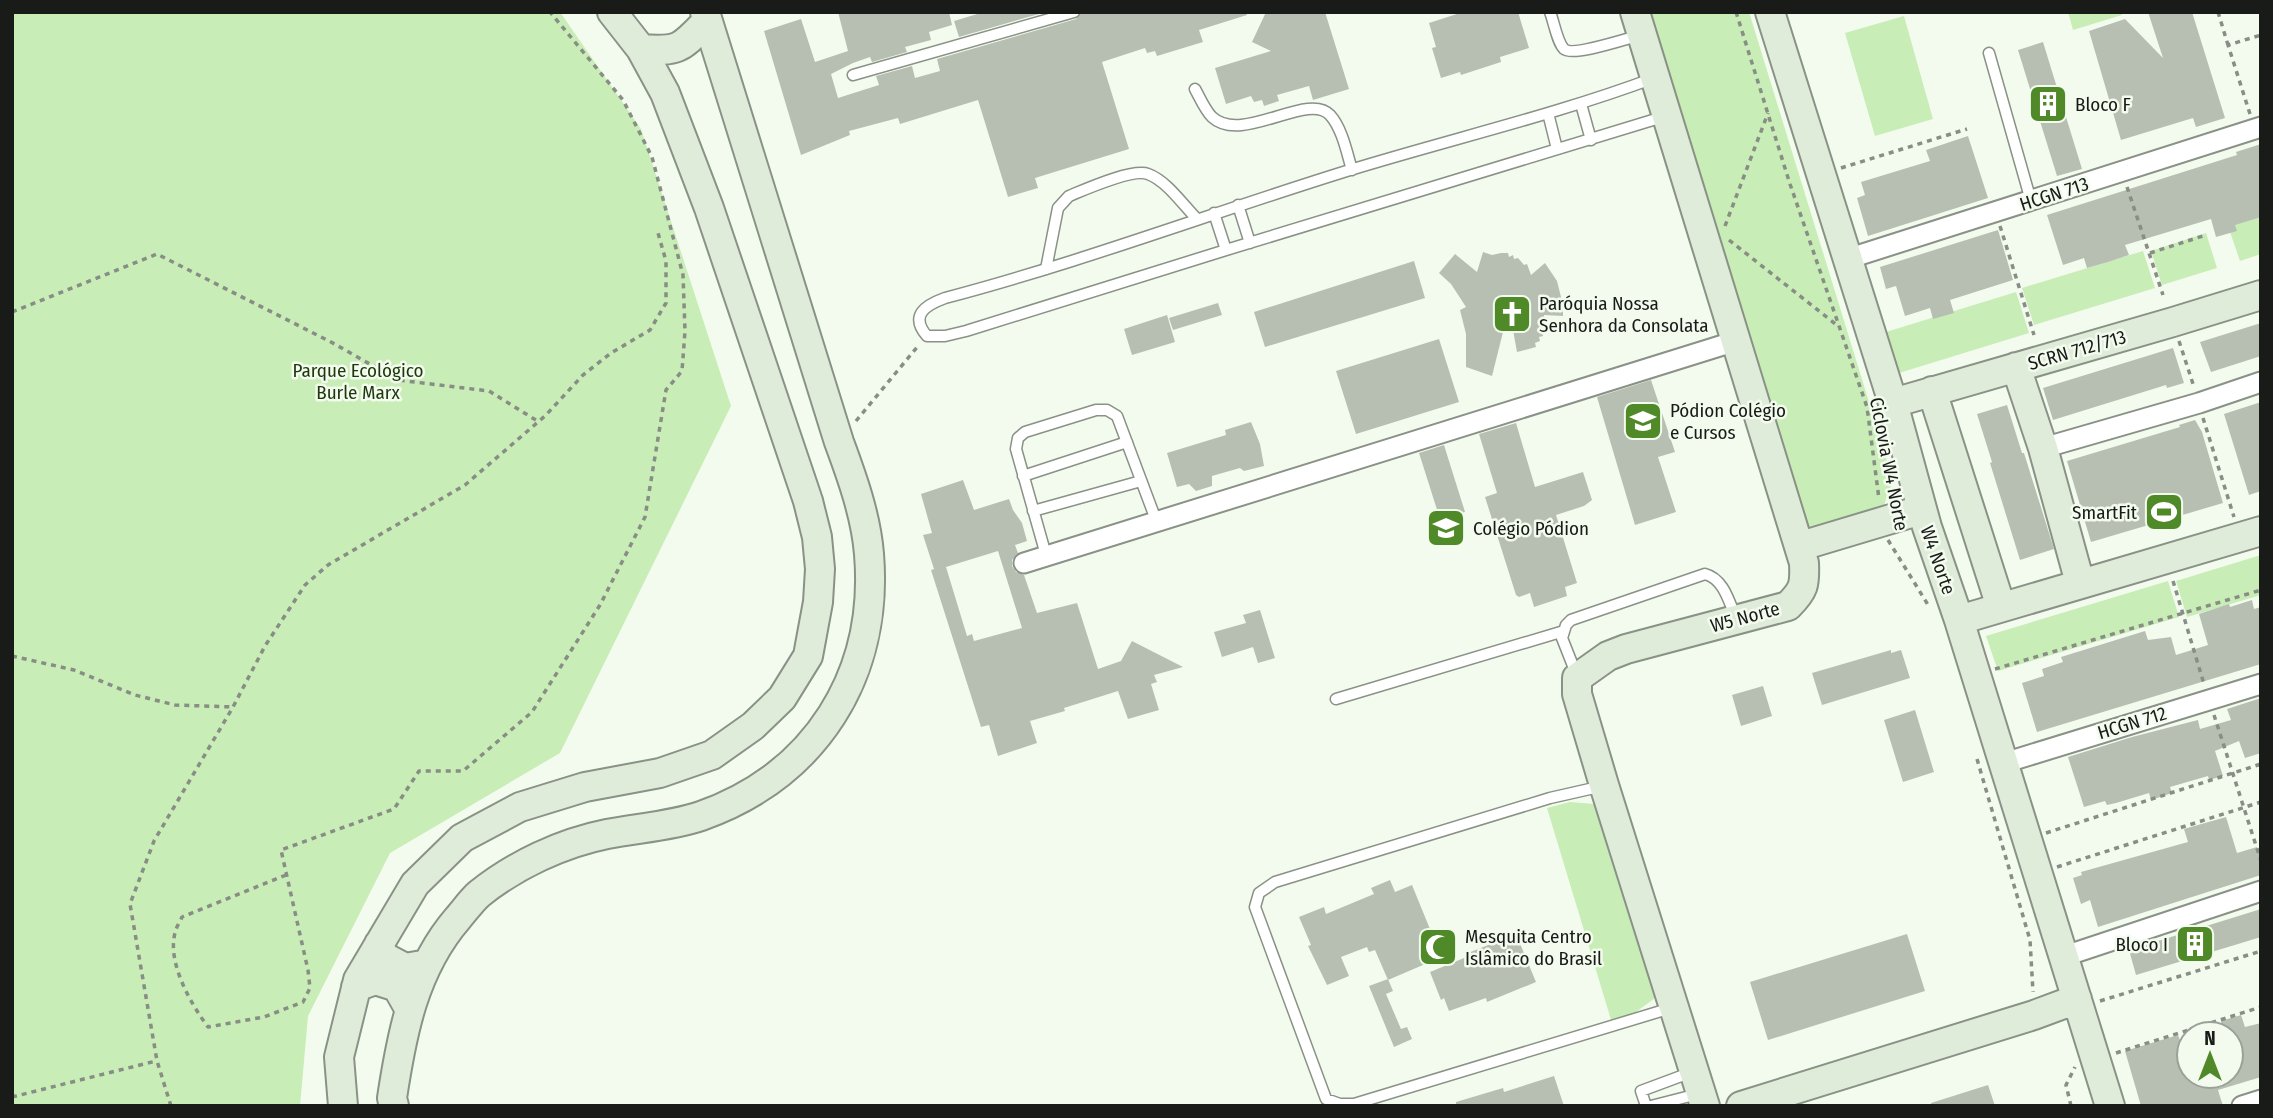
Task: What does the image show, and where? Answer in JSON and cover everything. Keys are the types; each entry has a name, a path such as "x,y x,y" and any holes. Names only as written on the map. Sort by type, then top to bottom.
{"street":[{"path":"343,1106 339,1056 356,987 415,884 462,838 520,807 585,787 660,773 712,755 753,726 782,698 808,656 818,602 820,569 817,537 808,501 709,208 665,93 641,50 612,12"},
{"name":"W4 Norte","path":"1770,12 1893,403 1947,618 1990,760 2064,956 2087,1000 2110,1106"},
{"path":"641,50 670,51 684,45 706,17"},
{"path":"394,1106 392,1098 401,1037 419,980 442,937 478,895 522,865 566,846 603,834 698,817 744,798 783,771 818,737 849,685 868,624 869,553 854,482 839,442 706,17"},
{"name":"W5 Norte","path":"1577,678 1608,656 1626,649 1788,606 1800,594 1805,582 1801,546 1639,23"},
{"name":"HCGN 713","path":"1847,259 2031,201 2256,122"},
{"name":"SCRN 712/713","path":"1893,403 2261,295"},
{"path":"1024,563 1736,341"},
{"path":"2016,367 2043,449 2080,583"},
{"path":"2043,449 2261,382"},
{"path":"1932,391 2001,607"},
{"path":"1801,546 1921,510"},
{"path":"1947,618 2001,607 2251,535"},
{"path":"1577,678 1577,694 1699,1091"},
{"name":"HCGN 712","path":"1990,760 2261,684"},
{"path":"2064,956 2261,891"},
{"path":"379,944 384,957 405,968 428,964"},
{"path":"356,987 375,980 397,987 410,1010"},
{"path":"1741,1106 2034,1014 2087,1000"},
{"path":"2242,1106 2261,1100"}],"lane":[{"path":"853,75 1074,12"},
{"path":"1550,12 1563,47 1570,51 1582,51 1639,23"},
{"path":"1989,54 2031,201"},
{"path":"1656,78 1581,104 1238,205 1114,249 929,304 922,311 921,330 927,336 946,336 966,331 1667,116"},
{"path":"1195,89 1210,116 1221,123 1243,124 1305,110 1324,110 1338,128 1352,170"},
{"path":"1581,104 1591,140"},
{"path":"1548,113 1557,149"},
{"path":"1046,269 1058,208 1063,201 1069,196 1130,174 1147,173 1157,179 1197,219"},
{"path":"1238,205 1251,243"},
{"path":"1214,213 1226,250"},
{"path":"1046,555 1016,449 1018,438 1025,432 1096,410 1107,410 1117,416 1156,520"},
{"path":"1023,476 1127,442"},
{"path":"1033,511 1141,481"},
{"path":"1577,678 1562,638 1571,620 1705,574 1714,576 1724,588 1736,619"},
{"path":"1336,699 1564,631"},
{"path":"1604,785 1550,798 1275,881 1259,893 1255,907 1326,1099 1340,1104 1354,1104 1673,1008"},
{"path":"1646,1106 1641,1091 1699,1091"},
{"path":"1651,1106 1699,1091"}],"path":[{"path":"286,875 182,917 174,934 176,969 193,1008 208,1027 264,1017 303,1002 310,988 281,850 394,809 419,771 463,771 533,712 600,605 645,517 666,390 681,371 685,331 683,275 652,157 623,100 550,12"},
{"name":"Ciclovia W4 Norte","path":"1736,12 1867,407 1886,537 1947,618"},
{"path":"2218,12 2256,122"},
{"path":"2228,45 2261,35"},
{"path":"1768,113 1721,234 1840,328"},
{"path":"1836,169 1967,129"},
{"path":"2125,182 2163,295"},
{"path":"1999,221 2034,335"},
{"path":"171,1106 157,1061 130,904 154,841 233,707 265,646 305,586 328,565 465,485 539,422 583,375 611,353 650,330 666,303 666,261 658,233"},
{"path":"2150,253 2206,234"},
{"path":"12,312 157,254 331,342 398,380 489,391 539,422"},
{"path":"2174,322 2199,403 2251,535"},
{"path":"839,442 927,336"},
{"path":"1993,670 2261,590"},
{"path":"12,656 74,670 135,695 175,705 233,707"},
{"path":"1990,760 2030,940 2034,1014"},
{"path":"2045,834 2261,764"},
{"path":"2055,867 2261,802"},
{"path":"2087,1000 2261,951"},
{"path":"2114,1054 2261,1007"},
{"path":"2071,1057 2075,1067 2066,1085 2071,1106"},
{"path":"12,1097 157,1061"}],"green space":[{"name":"Parque Ecológico Burle Marx","path":"12,12 560,12 641,129 731,406 560,753 390,853 308,1016 300,1106 12,1106"},
{"path":"1644,12 1749,12 1893,480 1884,505 1811,527 1801,522"},
{"path":"2068,12 2121,12 2122,15 2073,30"},
{"path":"1904,16 1933,119 1875,136 1845,33"},
{"path":"2261,216 2261,254 2240,261 2228,226"},
{"path":"2206,233 2217,268 2162,285 2151,251"},
{"path":"2143,251 2155,288 2034,325 2022,288"},
{"path":"2016,292 2029,333 1899,373 1886,332"},
{"path":"2261,555 2261,595 2187,617 2176,581"},
{"path":"2168,581 2179,617 1998,671 1986,636"},
{"path":"1570,802 1594,804 1655,998 1636,1012 1612,1023 1547,808"}],"building":[{"path":"838,12 949,12 952,25 929,32 931,40 905,47 907,52 872,62 870,57 831,74 838,98 879,85 876,76 912,66 915,78 940,71 937,59 1076,19 1081,12 1246,12 1247,15 1199,30 1203,42 1157,56 1155,51 1147,53 1145,48 1102,62 1129,149 1035,178 1038,188 1008,197 978,100 900,124 898,118 849,131 850,135 801,155 764,31 801,19 815,62 848,51"},
{"path":"984,12 1046,12 959,37 954,21"},
{"path":"1266,12 1325,12 1349,89 1313,100 1309,86 1277,95 1279,101 1264,106 1262,100 1254,102 1251,96 1226,104 1215,68 1271,51 1252,42"},
{"path":"1463,12 1518,12 1529,48 1500,57 1501,62 1461,75 1460,72 1441,78 1432,48 1436,47 1429,23"},
{"path":"2148,12 2192,12 2225,118 2196,127 2193,118 2121,140 2089,31 2125,19 2163,58"},
{"name":"Bloco F","path":"2043,42 2082,169 2057,176 2018,50"},
{"path":"1968,136 1988,198 1868,236 1857,198 1865,195 1861,182 1930,161 1926,150"},
{"path":"2261,144 2261,217 2235,225 2237,231 2216,237 2211,219 2125,245 2129,255 2108,262 2087,268 2084,258 2063,265 2047,215 2237,155 2236,152"},
{"path":"1998,230 2013,280 1950,300 1954,313 1933,319 1930,308 1905,316 1896,286 1886,289 1880,267"},
{"name":"Paróquia Nossa Senhora da Consolata","path":"1483,252 1492,255 1508,253 1509,257 1513,255 1514,259 1518,258 1524,265 1527,264 1531,275 1545,263 1557,281 1563,305 1563,316 1544,315 1545,331 1542,332 1543,336 1539,337 1540,341 1535,343 1536,347 1517,352 1509,308 1492,376 1466,367 1466,334 1460,310 1466,307 1451,284 1439,273 1455,254 1477,272"},
{"path":"1414,261 1425,298 1265,347 1254,312"},
{"path":"1218,303 1222,315 1173,330 1169,318"},
{"path":"1167,315 1175,342 1132,355 1124,329"},
{"path":"2261,323 2261,356 2211,372 2200,342"},
{"path":"1439,339 1459,402 1356,434 1336,371"},
{"path":"2173,348 2184,383 2167,388 2166,385 2053,420 2043,388"},
{"name":"Pódion Colégio e Cursos","path":"1651,380 1675,452 1658,457 1676,512 1635,525 1597,397"},
{"path":"2261,402 2261,491 2249,495 2224,414"},
{"path":"2007,405 2054,549 2020,560 1977,414"},
{"path":"2195,420 2202,432 2223,503 2091,542 2067,461"},
{"path":"1251,422 1260,444 1264,466 1244,471 1240,468 1212,476 1212,486 1196,491 1189,484 1177,487 1167,453 1226,435 1225,430"},
{"path":"1516,423 1535,487 1583,472 1592,500 1584,506 1556,515 1577,583 1565,587 1567,596 1534,607 1530,593 1519,597 1516,595 1485,497 1497,493 1479,434"},
{"path":"1444,445 1465,512 1440,519 1419,453"},
{"path":"963,480 974,510 1009,499 1022,523 1027,541 1015,545 1018,553 1012,560 1012,566 1016,572 1024,575 1037,613 1077,603 1098,669 1121,661 1132,641 1183,667 1154,675 1157,682 1151,684 1159,710 1128,719 1118,691 1030,721 1037,743 998,756 989,725 981,727 931,570 934,569 923,535 932,533 921,494","holes":["998,551 1022,628 974,641 972,634 967,636 946,567"]},
{"path":"2252,600 2254,609 2261,607 2261,664 2037,732 2022,683 2044,676 2042,669 2063,662 2061,657 2145,631 2148,640 2171,637 2176,655 2208,645 2199,614"},
{"path":"1260,610 1275,658 1258,663 1253,647 1222,657 1214,632 1246,623 1243,615"},
{"path":"1891,650 1891,653 1901,650 1910,678 1822,705 1812,673"},
{"path":"1763,686 1772,716 1741,726 1732,695"},
{"path":"2261,698 2261,753 2245,758 2239,741 2215,751 2223,776 2209,780 2208,776 2170,787 2172,793 2151,800 2149,793 2107,805 2105,801 2084,807 2068,757 2198,720 2200,729 2231,720 2227,709"},
{"path":"1915,710 1934,772 1903,782 1884,720"},
{"path":"2226,817 2237,853 2257,847 2261,858 2261,875 2098,927 2090,900 2081,904 2073,878 2082,875 2081,872 2188,842 2184,829"},
{"path":"1390,880 1395,892 1412,885 1432,934 1420,938 1430,962 1388,980 1375,950 1369,952 1367,947 1341,957 1349,976 1327,985 1308,946 1311,945 1299,917 1324,907 1326,914 1374,894 1371,888"},
{"name":"Bloco I","path":"2261,909 2261,937 2136,975 2129,950"},
{"path":"1516,934 1536,982 1487,1002 1486,998 1449,1011 1444,998 1441,1000 1430,972"},
{"path":"1907,934 1925,991 1768,1040 1750,982"},
{"path":"1388,979 1393,991 1386,994 1401,1029 1407,1027 1412,1039 1394,1047 1369,986"},
{"path":"2241,1015 2243,1020 2224,1020"},
{"path":"2261,1023 2261,1077 2245,1082 2245,1027"},
{"path":"2175,1036 2175,1090 2218,1090 2223,1106 2141,1106 2125,1051"},
{"path":"1554,1076 1564,1106 1456,1106 1456,1102 1503,1088 1504,1092"},
{"path":"1988,1085 1995,1106 1931,1106 1931,1103"}],"place":[{"name":"Bloco F","path":"2048,104"},
{"name":"Paróquia Nossa Senhora da Consolata","path":"1512,314"},
{"name":"Pódion Colégio e Cursos","path":"1643,421"},
{"name":"SmartFit","path":"2164,512"},
{"name":"Colégio Pódion","path":"1446,528"},
{"name":"Bloco I","path":"2195,944"},
{"name":"Mesquita Centro Islâmico do Brasil","path":"1438,947"}]}
